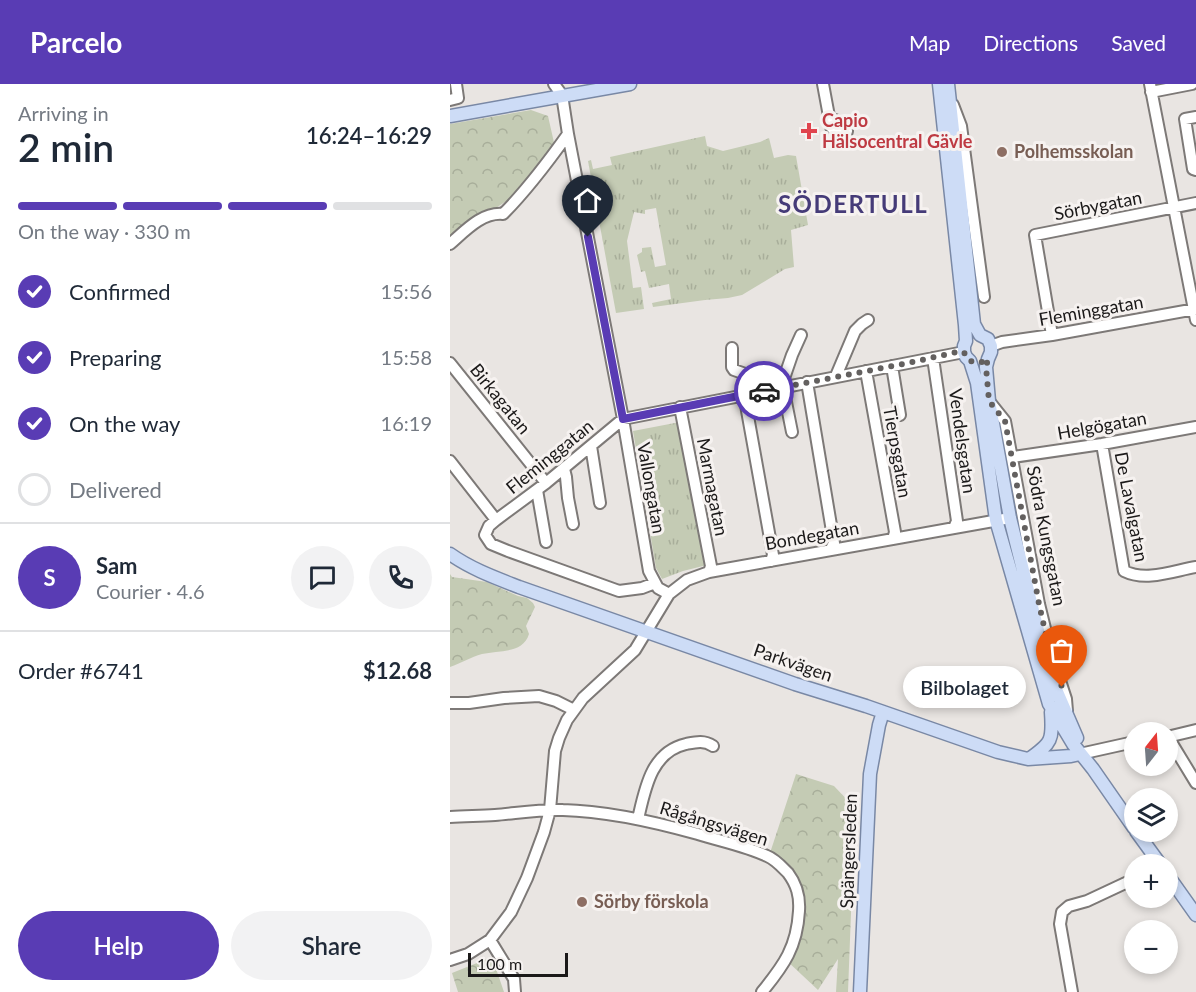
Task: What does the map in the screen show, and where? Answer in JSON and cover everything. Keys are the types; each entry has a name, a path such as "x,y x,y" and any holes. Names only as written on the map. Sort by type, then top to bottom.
{"main road":[{"path":"450,116 630,84"},
{"name":"Södra Kungsgatan","path":"939,84 966,351 977,382 996,520 1051,708 1080,754"},
{"path":"949,87 974,324 980,335"},
{"path":"988,359 980,363 966,351 972,336 980,335 988,339 992,346"},
{"name":"Södra Kungsgatan","path":"992,346 986,367 989,401 1010,519 1048,671 1079,742 1080,754"},
{"name":"Parkvägen","path":"450,554 459,561 509,583 795,684 998,752 1028,759 1080,754"},
{"path":"1028,759 1042,750 1051,740 1051,708"},
{"name":"Spängersleden","path":"860,992 870,774 883,712"},
{"path":"1080,754 1124,814"},
{"path":"1178,890 1196,915"}],"street":[{"path":"454,99 456,84"},
{"path":"554,84 562,95"},
{"path":"823,84 829,118"},
{"path":"1192,84 1150,88 1195,312"},
{"path":"949,87 961,126 984,297"},
{"name":"Vallongatan","path":"562,95 623,419 649,572 655,583"},
{"path":"1196,117 1185,119 1193,169 1196,170"},
{"path":"450,244 481,219 494,213 502,214 518,199 568,134"},
{"name":"Sörbygatan","path":"1052,335 1035,235 1196,203"},
{"name":"Fleminggatan","path":"992,346 1002,342 1195,312"},
{"path":"836,376 855,331 868,320"},
{"path":"792,432 779,387 801,335"},
{"path":"732,348 734,370 779,387"},
{"name":"Fleminggatan","path":"496,520 542,487 623,419 966,351"},
{"name":"Vendelsgatan","path":"933,358 957,521 954,528"},
{"name":"Birkagatan","path":"450,363 542,487"},
{"path":"892,366 900,415"},
{"name":"Tierpsgatan","path":"866,371 895,532 893,539"},
{"path":"807,382 834,543 831,549"},
{"path":"744,394 773,555 771,561"},
{"name":"Södra Kungsgatan","path":"989,401 1005,421 1039,604 1050,653 1066,699 1067,717"},
{"name":"Marmagatan","path":"680,407 711,566 709,572"},
{"name":"Helgögatan","path":"1013,458 1196,427"},
{"name":"De Lavalgatan","path":"1102,444 1124,571 1144,577 1196,567"},
{"path":"591,446 600,503"},
{"path":"450,462 496,520 484,535 491,544 619,591 642,588 655,583 658,588 669,594"},
{"path":"564,469 573,524"},
{"path":"542,487 546,542"},
{"name":"Bondegatan","path":"490,940 511,912 527,878 544,832 550,810 555,751 563,729 583,698 635,650 669,594 687,580 709,572 1010,519"},
{"path":"450,703 538,696 556,700 574,710"},
{"path":"1178,734 1196,730"},
{"name":"Rågångsvägen","path":"638,819 651,773 670,749 697,742 706,742 714,746"},
{"name":"Parkvägen","path":"1080,754 1124,744"},
{"path":"1178,751 1192,770 1196,783"},
{"name":"Rågångsvägen","path":"450,817 550,810 579,811 638,819 695,833 769,856 793,880 800,904 794,944 786,960 762,992"},
{"path":"1072,992 1060,924 1062,912 1070,906 1087,902 1124,884"},
{"path":"450,960 468,954 490,940 514,979 516,992"}],"green space":[{"path":"531,110 548,116 555,147 511,198 451,237 450,124"},
{"path":"705,136 707,146 723,151 769,138 774,158 796,156 808,225 791,230 794,267 785,269 742,295 653,307 652,303 671,299 669,284 649,288 645,271 641,272 637,255 642,252 642,248 651,247 655,267 666,265 656,208 645,210 645,214 634,212 627,241 633,288 641,287 644,309 616,313 588,161 591,160 593,169 612,165 610,157"},
{"path":"680,422 707,565 662,579 656,568 633,431"},
{"path":"450,574 452,577 487,582 527,598 533,603 535,607 526,626 529,634 522,645 510,650 482,654 450,667"},
{"path":"796,774 834,786 855,808 848,992 836,992 838,959 818,990 786,960 801,894 769,856"},
{"path":"492,957 504,992 458,992 452,973"}],"way so far":[{"path":"764,391 957,352 964,352 968,359 975,363 988,359 986,367 989,401 1005,421 1039,604 1050,653 1062,687"}],"place":[{"name":"Capio Hälsocentral Gävle","path":"809,131"},
{"name":"Polhemsskolan","path":"1002,152"},
{"name":"Bilbolaget","path":"1062,687"},
{"name":"Sörby förskola","path":"582,902"}],"district":[{"name":"SÖDERTULL","path":"853,205"}],"route":[{"path":"588,237 623,419 764,391"}]}
